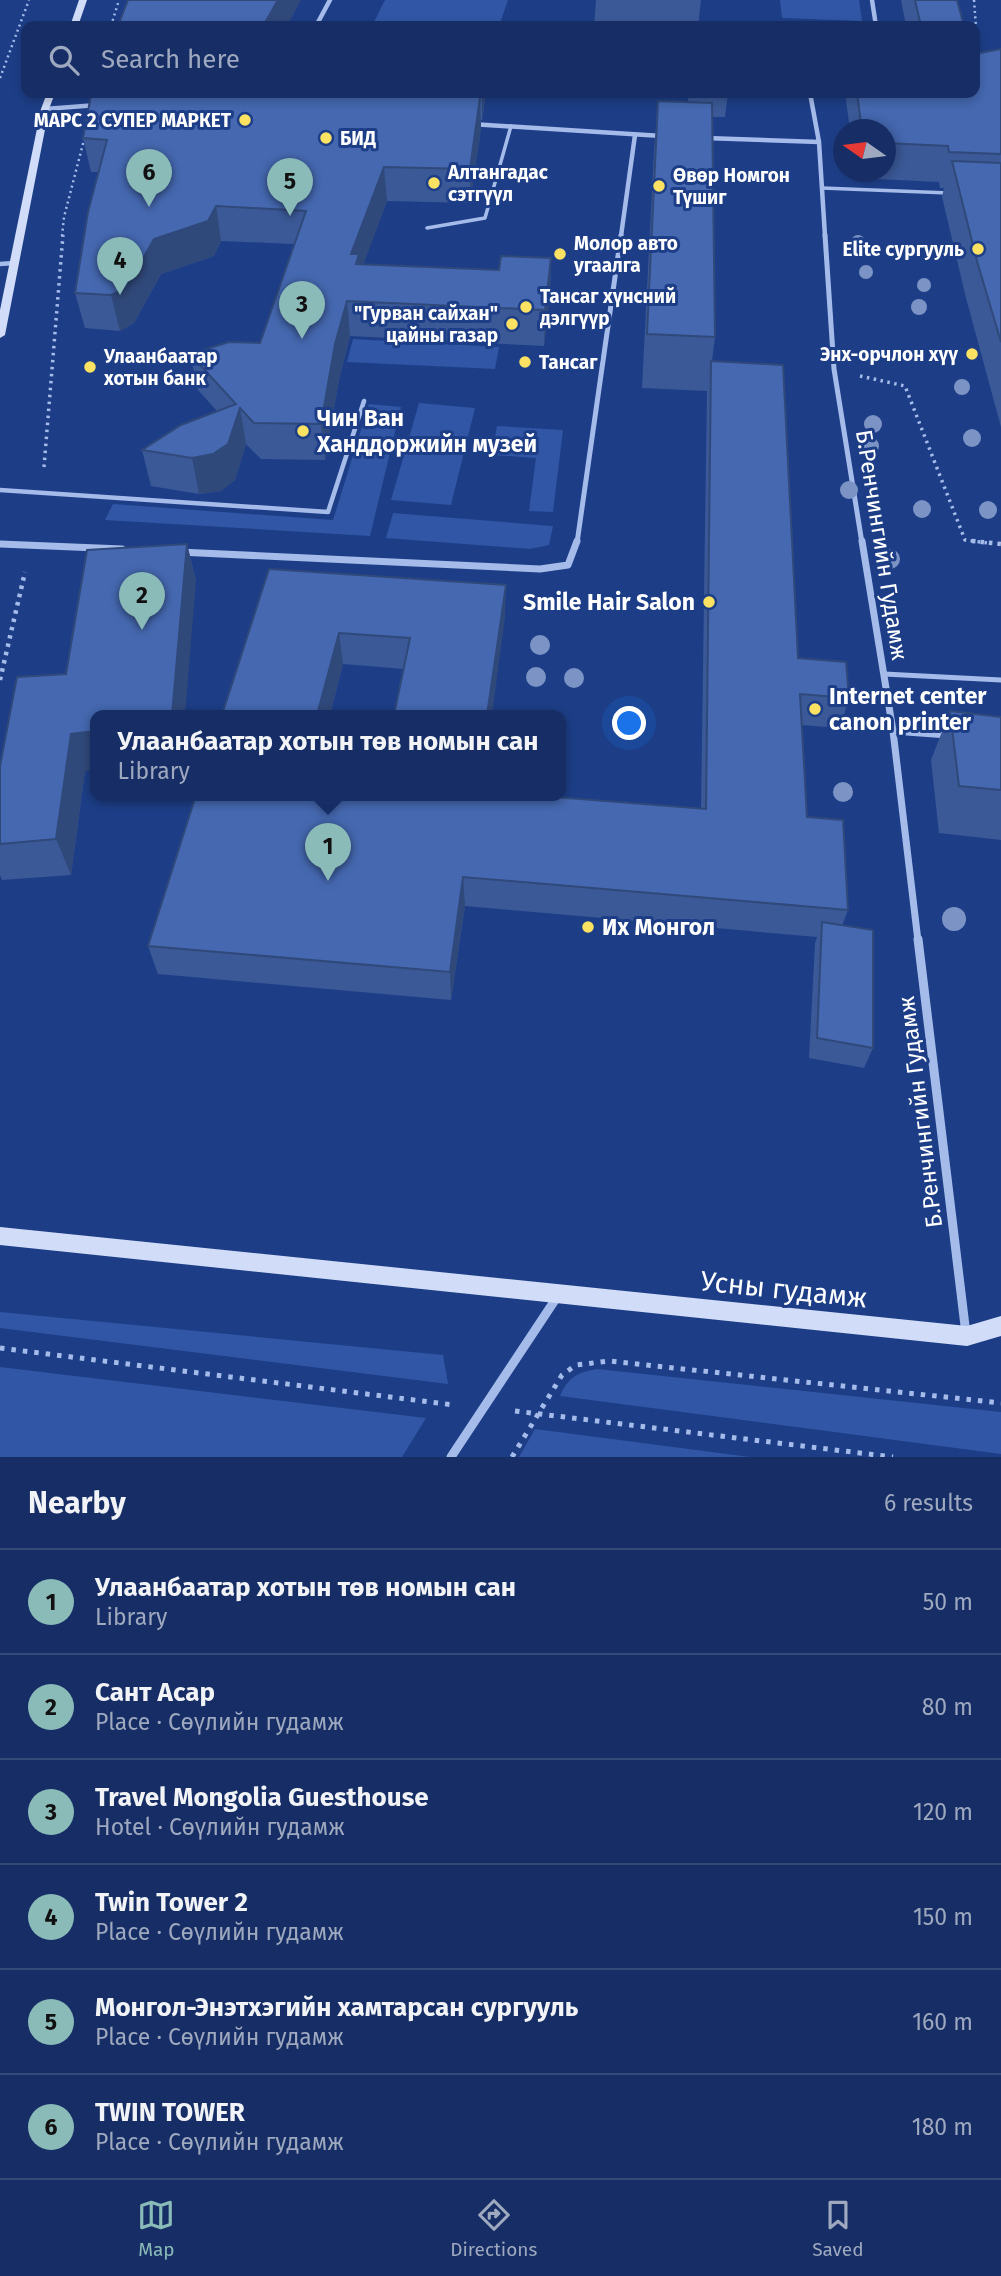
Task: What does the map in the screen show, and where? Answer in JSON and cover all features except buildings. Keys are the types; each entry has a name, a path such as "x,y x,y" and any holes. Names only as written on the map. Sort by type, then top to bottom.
{"main road":[{"path":"76,21 83,0"},
{"path":"0,335 49,98"},
{"name":"Усны гудамж","path":"0,1236 967,1336 1001,1326"}],"street":[{"path":"319,21 330,0"},
{"path":"872,0 875,21"},
{"name":"Б.Ренчингийн Гудамж","path":"811,98 819,142 834,369 893,731 967,1336"},
{"path":"45,109 106,104"},
{"path":"458,123 674,136"},
{"path":"169,551 540,569 568,565 576,548 635,135"},
{"path":"700,138 819,142"},
{"path":"0,544 127,549"},
{"path":"893,731 961,736"},
{"path":"452,1457 559,1294"}],"lane":[{"path":"427,228 485,218 510,127"},
{"path":"822,188 960,193"},
{"path":"0,264 14,263"},
{"path":"0,490 328,512 364,401"},
{"path":"884,674 1001,680"}],"path":[{"path":"21,21 29,0"},
{"path":"112,21 119,0"},
{"path":"974,0 976,21"},
{"path":"0,78 21,22"},
{"path":"42,493 64,217 93,105"},
{"path":"834,369 905,386 965,540 1001,544"},
{"path":"0,680 31,544"},
{"path":"0,1348 893,1457"},
{"path":"512,1457 562,1375 576,1365 610,1360 1001,1403"}],"shaded area":[{"path":"385,0 508,0 501,21 374,21"},
{"path":"780,0 859,0 862,21 782,18"},
{"path":"353,339 499,347 495,369 347,362"},
{"path":"419,403 475,408 451,505 391,500"},
{"path":"369,404 401,407 370,536 105,520 113,504 333,520"},
{"path":"497,426 563,430 553,512 529,511 536,458 492,455"},
{"path":"393,513 553,526 549,545 530,549 386,538"},
{"path":"0,1312 443,1355 448,1384 0,1328"},
{"path":"0,1367 426,1418 402,1457 0,1457"},
{"path":"597,1369 1001,1412 1001,1454 560,1396 574,1377"},
{"path":"535,1429 750,1457 519,1457"}],"place":[{"name":"МАРС 2 СУПЕР МАРКЕТ","path":"245,120"},
{"name":"БИД","path":"326,138"},
{"name":"Алтангадас сэтгүүл","path":"434,183"},
{"name":"Өвөр Номгон Түшиг","path":"659,186"},
{"name":"TWIN TOWER","path":"149,207"},
{"name":"Монгол-Энэтхэгийн хамтарсан сургууль","path":"290,216"},
{"name":"Elite сургууль","path":"978,249"},
{"name":"Молор авто угаалга","path":"560,254"},
{"name":"Twin Tower 2","path":"120,295"},
{"name":"Тансаг хүнсний дэлгүүр","path":"526,307"},
{"name":"\"Гурван сайхан\" цайны газар","path":"512,324"},
{"name":"Travel Mongolia Guesthouse","path":"302,339"},
{"name":"Энх-орчлон хүү","path":"972,354"},
{"name":"Тансаг","path":"525,362"},
{"name":"Улаанбаатар хотын банк","path":"90,367"},
{"name":"Чин Ван Ханддоржийн музей","path":"303,431"},
{"name":"Smile Hair Salon","path":"709,602"},
{"name":"Сант Асар","path":"142,630"},
{"name":"Internet center canon printer","path":"815,709"},
{"name":"Улаанбаатар хотын төв номын сан","path":"328,881"},
{"name":"Их Монгол","path":"588,927"}]}
